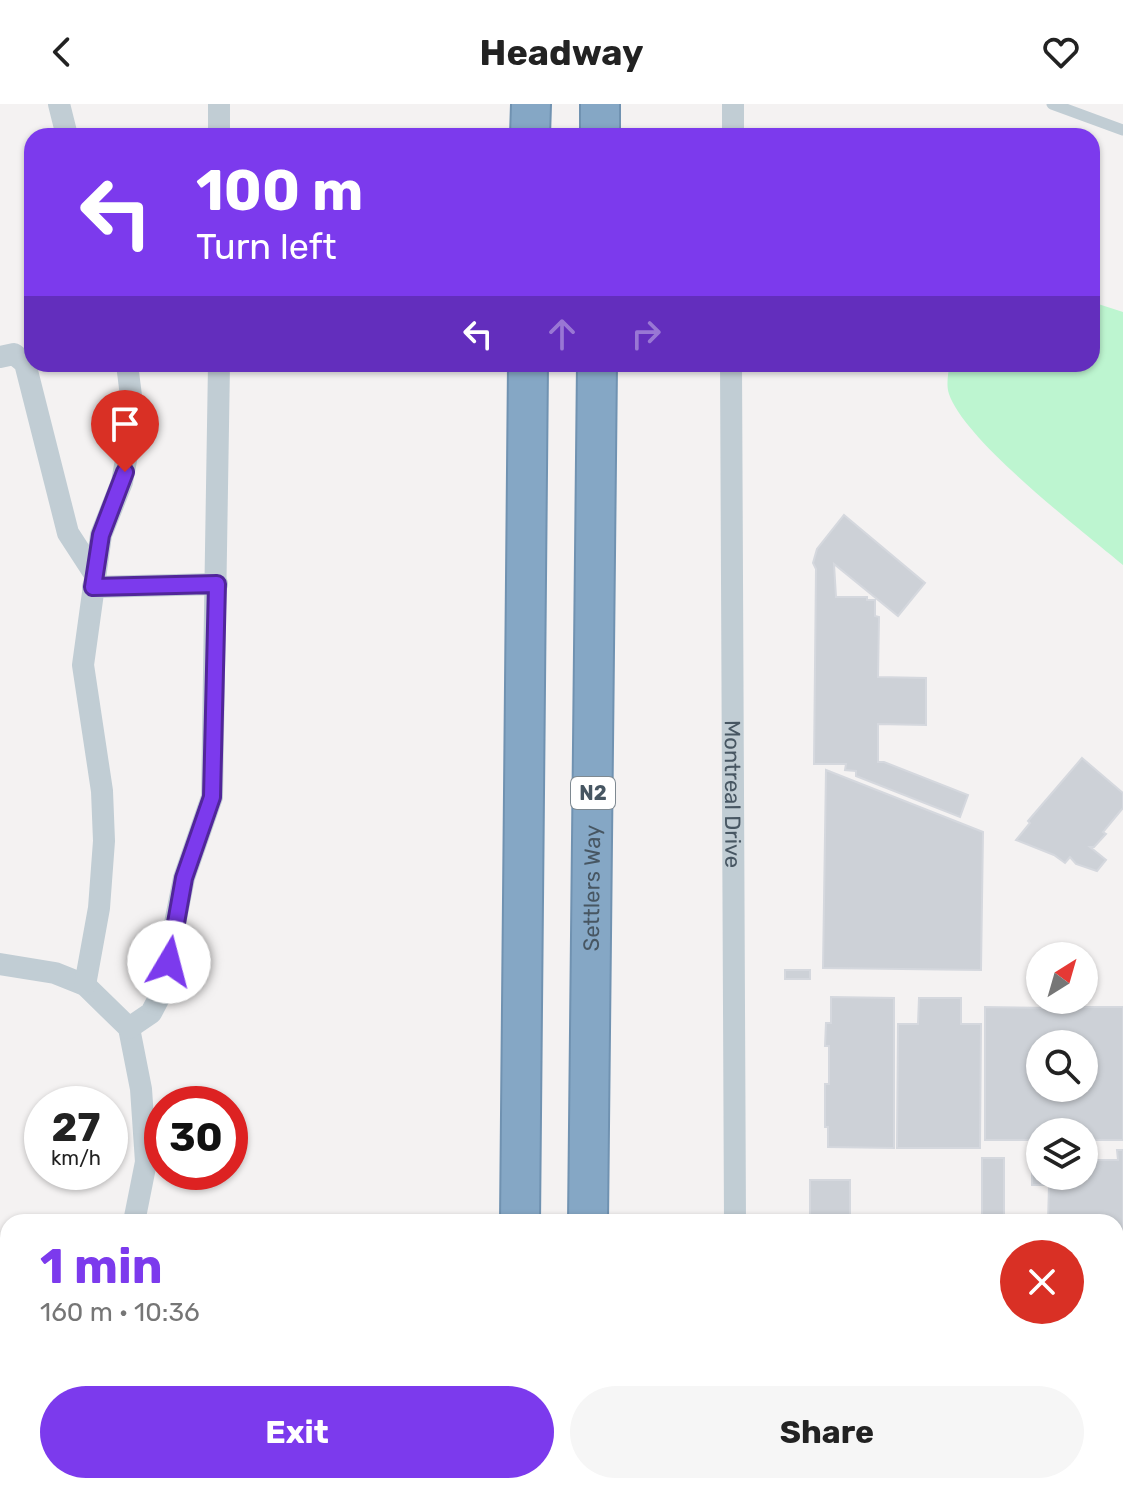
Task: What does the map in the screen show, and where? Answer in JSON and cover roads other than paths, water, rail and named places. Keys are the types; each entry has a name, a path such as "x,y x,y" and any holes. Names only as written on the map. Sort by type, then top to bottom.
{"highway":[{"path":"530,128 531,104"},
{"path":"600,104 600,128"},
{"path":"520,1214 528,372"},
{"name":"Settlers Way","path":"588,1214 597,372"}],"street":[{"path":"59,104 65,128"},
{"path":"219,104 219,128"},
{"path":"733,104 733,128"},
{"path":"0,357 14,354 24,362"},
{"path":"27,372 68,533 94,580"},
{"path":"85,985 99,908 104,841 102,791 83,665 101,535 125,472 131,433 132,404 128,372"},
{"path":"129,1028 151,1013 161,994 184,878 212,797 219,372"},
{"name":"Montreal Drive","path":"731,372 735,1214"},
{"path":"94,580 217,584"},
{"path":"0,964 55,973 85,985 129,1028 141,1089 146,1149 142,1192 136,1214"}],"lane":[{"path":"1052,104 1123,130"}]}
